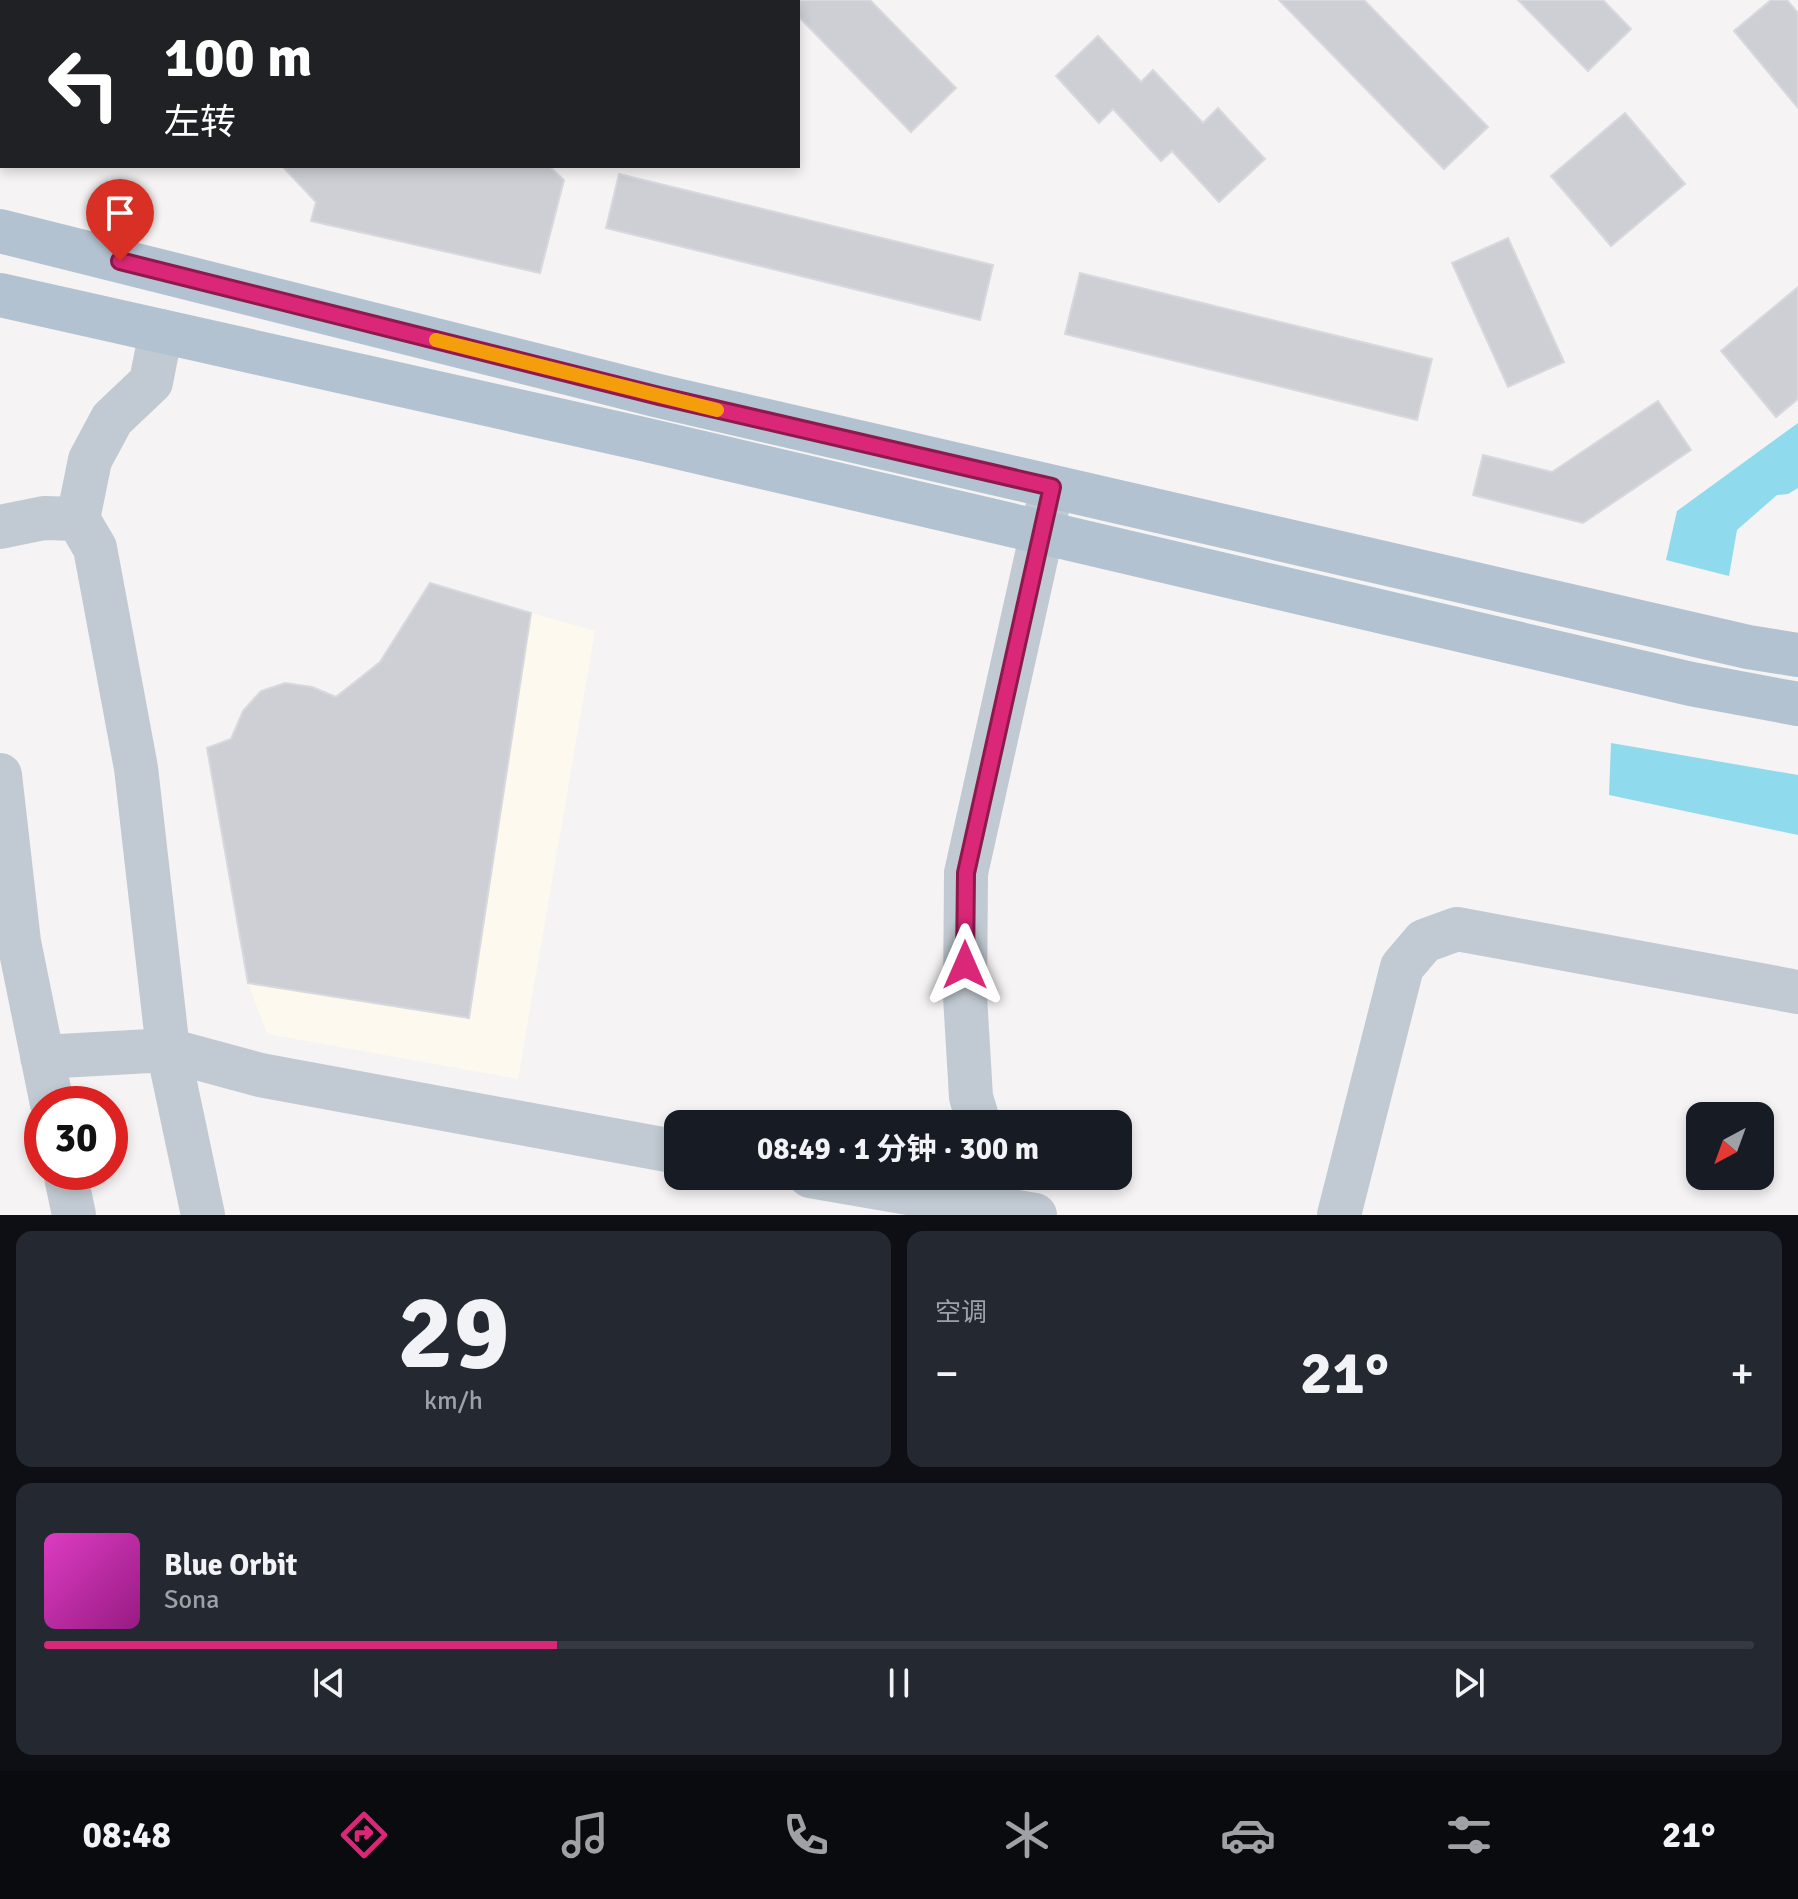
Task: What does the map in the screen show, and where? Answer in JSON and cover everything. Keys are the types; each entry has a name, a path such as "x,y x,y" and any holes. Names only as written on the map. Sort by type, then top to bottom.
{"main road":[{"path":"0,231 659,396 1748,647 1798,655"},
{"path":"0,295 1691,684 1798,704"}],"street":[{"path":"161,331 151,382 112,419 90,460 78,519 95,548 136,768 168,1050 203,1215"},
{"path":"975,1110 971,1097 965,996 966,873 1052,487"},
{"path":"0,527 44,518 78,519"},
{"path":"0,775 19,942 48,1086"},
{"path":"1339,1215 1402,967 1424,941 1457,929 1798,992"},
{"path":"42,1057 168,1050 260,1075 664,1149"},
{"path":"69,1190 74,1215"},
{"path":"910,1190 1010,1204"}],"shaded area":[{"path":"430,584 595,631 518,1079 267,1034 248,983 207,748 231,739 243,711 261,691 285,683 312,687 336,697 380,662"}],"water":[{"path":"1798,423 1798,488 1788,494 1777,495 1737,530 1729,576 1666,560 1677,511"},
{"path":"1611,743 1798,775 1798,835 1609,795"}],"building":[{"path":"800,0 870,0 956,88 911,132 800,18"},
{"path":"1279,0 1364,0 1488,127 1444,169"},
{"path":"1518,0 1603,0 1631,29 1588,71"},
{"path":"1771,0 1787,0 1798,13 1798,108 1734,31"},
{"path":"1098,36 1141,82 1153,70 1203,123 1218,108 1265,159 1219,202 1172,151 1161,161 1113,109 1099,123 1056,76"},
{"path":"1625,113 1685,184 1611,246 1551,176"},
{"path":"284,168 551,168 564,180 540,273 311,221 316,202"},
{"path":"619,174 993,265 980,320 606,228"},
{"path":"1508,238 1564,362 1508,387 1452,263"},
{"path":"1080,273 1432,359 1417,420 1065,334"},
{"path":"1798,287 1798,399 1776,417 1721,351"},
{"path":"1658,401 1691,450 1583,523 1473,495 1483,455 1552,472"},
{"path":"430,583 531,613 469,1018 248,983 207,748 231,739 243,711 261,691 285,683 312,687 336,697 380,662"}],"slow traffic":[{"path":"436,340 717,410"}],"route":[{"path":"120,261 659,396 1052,487 966,873 965,965"}]}
